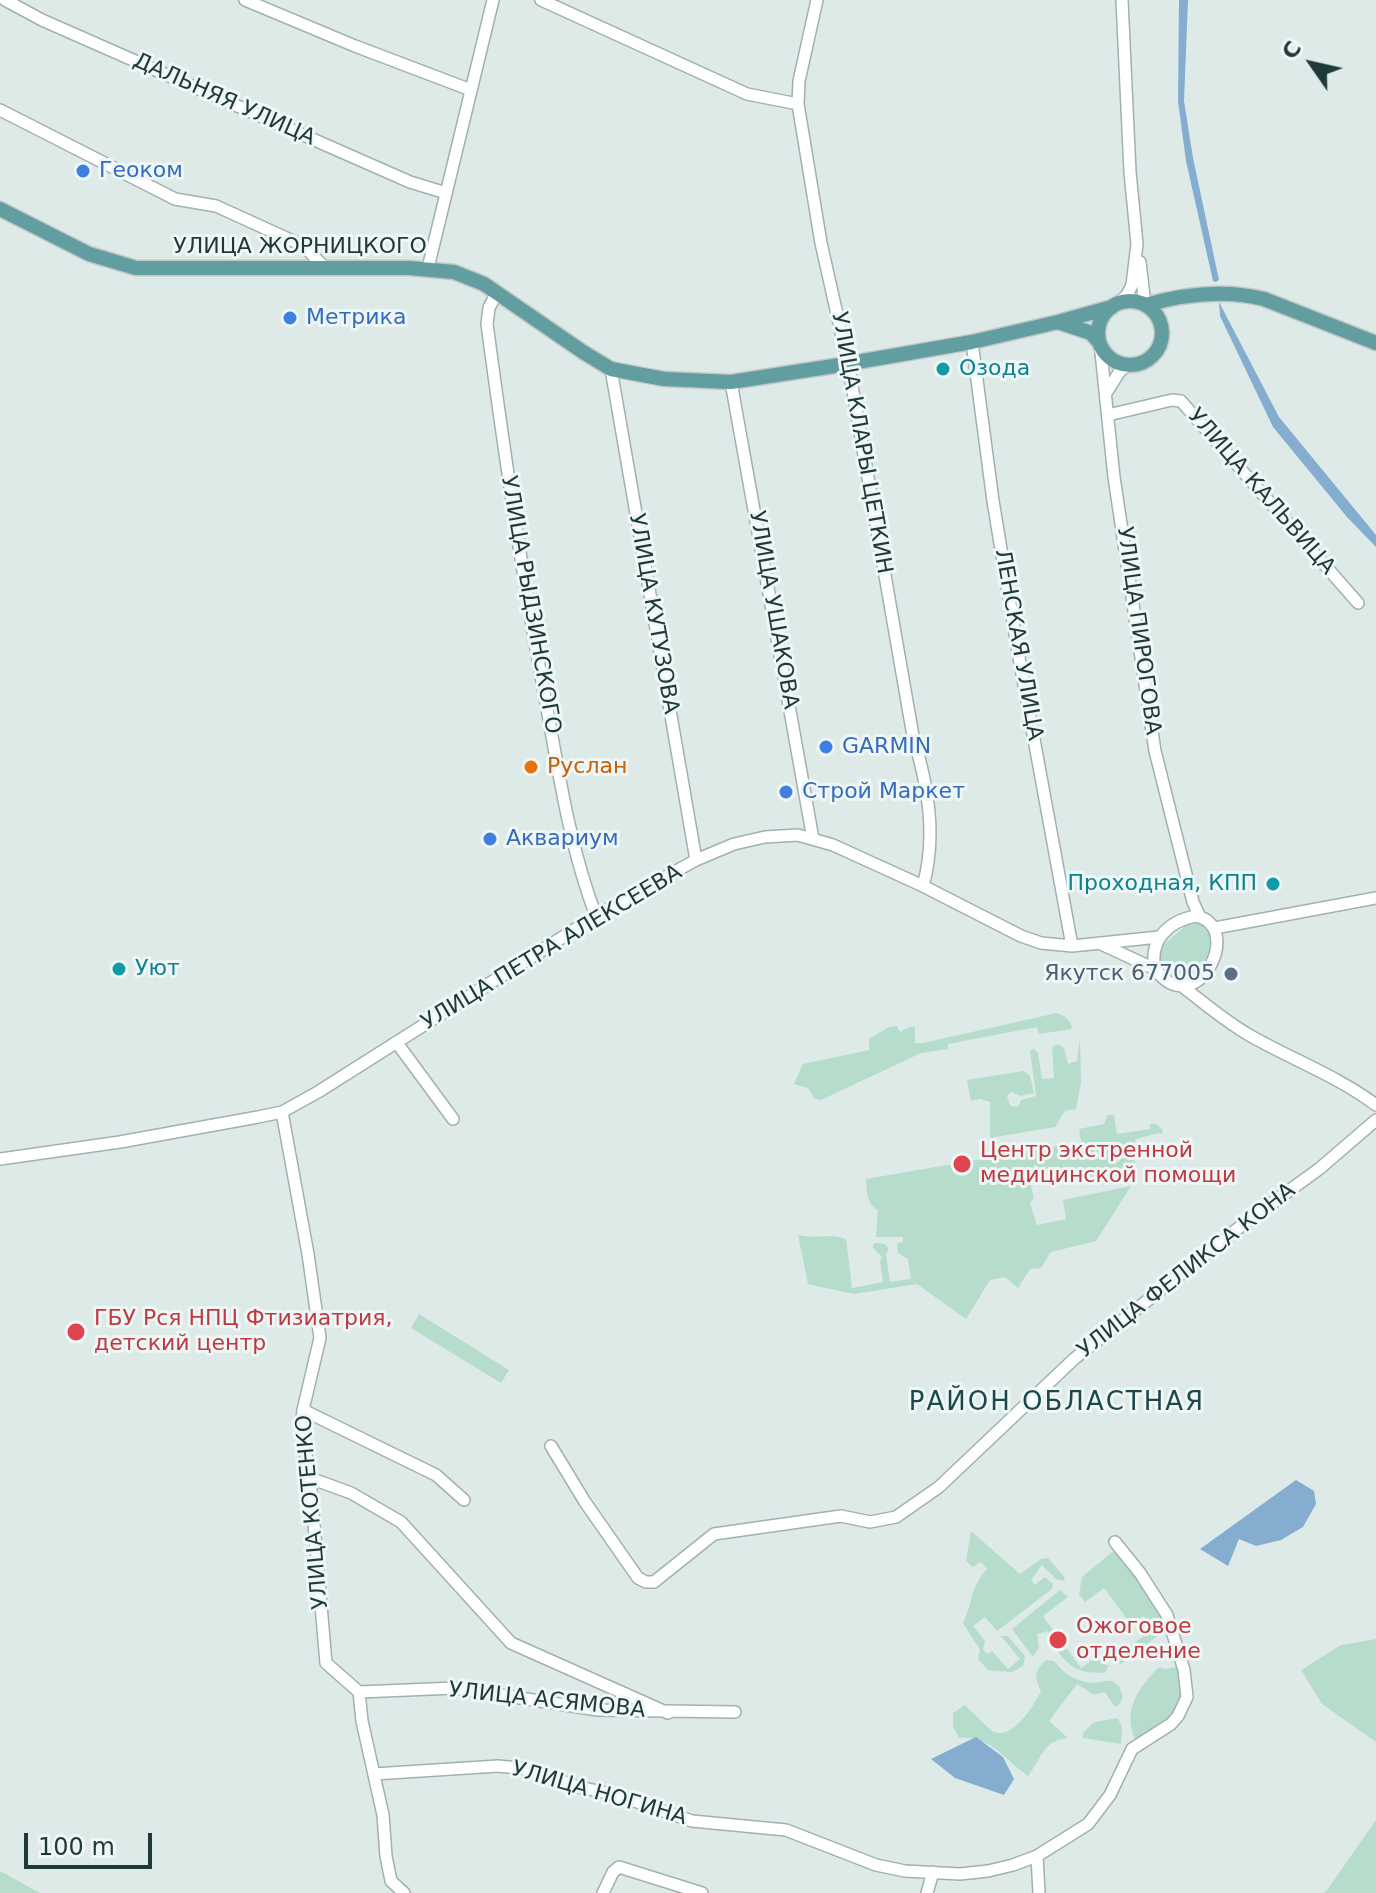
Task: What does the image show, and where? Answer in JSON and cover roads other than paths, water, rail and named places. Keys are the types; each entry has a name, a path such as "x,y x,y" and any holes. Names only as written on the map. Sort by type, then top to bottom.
{"main road":[{"name":"УЛИЦА ЖОРНИЦКОГО","path":"0,209 89,254 136,268 428,268 470,277 611,369 664,379 731,382 848,363 972,342 1116,305"},
{"path":"1100,343 1099,325 1104,314 1116,305 1128,301 1145,305 1223,292 1256,297 1376,343"},
{"path":"1058,322 1091,333 1108,357 1128,365 1143,362 1155,353 1169,310 1190,297"},
{"path":"1145,305 1157,316 1162,329"}],"street":[{"name":"ДАЛЬНЯЯ УЛИЦА","path":"5,0 42,20 410,182 446,193"},
{"path":"245,0 471,90"},
{"path":"428,268 493,0"},
{"path":"541,0 747,94 798,104"},
{"name":"УЛИЦА КЛАРЫ ЦЕТКИН","path":"817,0 803,55 798,104 821,243 848,363 913,736 923,770 931,858 923,886"},
{"path":"1122,0 1130,172 1145,305"},
{"path":"0,110 175,199 216,206 304,246 326,269"},
{"path":"1116,305 1132,285 1137,244"},
{"name":"УЛИЦА РЫДЗИНСКОГО","path":"497,292 489,308 487,324 517,542 557,766 585,887 596,916"},
{"name":"ЛЕНСКАЯ УЛИЦА","path":"972,342 1010,607 1072,946"},
{"name":"УЛИЦА ПИРОГОВА","path":"1100,343 1114,477 1155,751 1193,902 1200,917"},
{"path":"1106,394 1120,371 1128,365"},
{"name":"УЛИЦА КУТУЗОВА","path":"611,369 696,860"},
{"name":"УЛИЦА УШАКОВА","path":"731,382 813,839"},
{"name":"УЛИЦА КАЛЬВИЦА","path":"1108,415 1172,400 1181,401 1358,603"},
{"name":"УЛИЦА ПЕТРА АЛЕКСЕЕВА","path":"0,1159 120,1142 282,1112 596,916 696,860 734,844 765,837 798,835 813,839 923,886 1041,943 1072,946 1159,937"},
{"path":"1215,928 1376,898"},
{"path":"1155,969 1153,950 1159,937 1184,918 1193,902"},
{"path":"1184,918 1200,917 1215,928 1217,942 1214,954 1198,991 1201,1001"},
{"path":"1101,943 1155,969 1171,984 1183,987 1248,1035 1376,1105"},
{"path":"1183,987 1202,978"},
{"path":"397,1043 453,1119"},
{"name":"УЛИЦА КОТЕНКО","path":"282,1112 320,1338 301,1428 310,1478 326,1663 359,1692"},
{"name":"УЛИЦА ФЕЛИКСА КОНА","path":"551,1446 620,1553 638,1578 646,1582 654,1582 714,1534 841,1516 870,1522 896,1517 939,1487 1074,1359 1246,1222 1319,1169 1376,1120"},
{"path":"303,1410 436,1475 464,1500"},
{"path":"310,1478 351,1493 401,1522 511,1643 668,1713"},
{"name":"УЛИЦА НОГИНА","path":"374,1774 498,1766 529,1769 692,1821 786,1830 876,1865 905,1871 988,1871 1037,1856 1088,1824 1110,1795 1132,1749 1171,1724 1184,1707 1187,1697 1184,1670 1167,1615 1115,1542"},
{"name":"УЛИЦА АСЯМОВА","path":"359,1692 455,1688 598,1710 735,1712"},
{"path":"359,1692 362,1721 383,1815 391,1881 404,1893"},
{"path":"1037,1856 1039,1893"},
{"path":"603,1893 613,1872 619,1867 702,1893"},
{"path":"927,1893 933,1872"}],"water":[{"path":"1179,0 1188,0 1184,101 1219,280 1216,282 1213,281 1186,161 1178,101"},
{"path":"1219,302 1279,417 1376,535 1376,547 1347,517 1273,427 1220,316"},
{"path":"1296,1480 1314,1491 1316,1504 1303,1527 1281,1540 1256,1546 1239,1539 1228,1566 1200,1549"},
{"path":"976,1737 1003,1757 1014,1779 1004,1795 955,1778 931,1759"}],"place":[{"name":"Геоком","path":"83,171"},
{"name":"Метрика","path":"290,318"},
{"name":"Озода","path":"943,369"},
{"name":"GARMIN","path":"826,747"},
{"name":"Руслан","path":"531,767"},
{"name":"Строй Маркет","path":"786,792"},
{"name":"Аквариум","path":"490,839"},
{"name":"Проходная, КПП","path":"1273,884"},
{"name":"Уют","path":"119,969"},
{"name":"Якутск 677005","path":"1231,974"},
{"name":"Центр экстренной медицинской помощи","path":"962,1164"},
{"name":"ГБУ Рся НПЦ Фтизиатрия, детский центр","path":"76,1332"},
{"name":"Ожоговое отделение","path":"1058,1640"}],"district":[{"name":"РАЙОН ОБЛАСТНАЯ","path":"1057,1403"}]}
